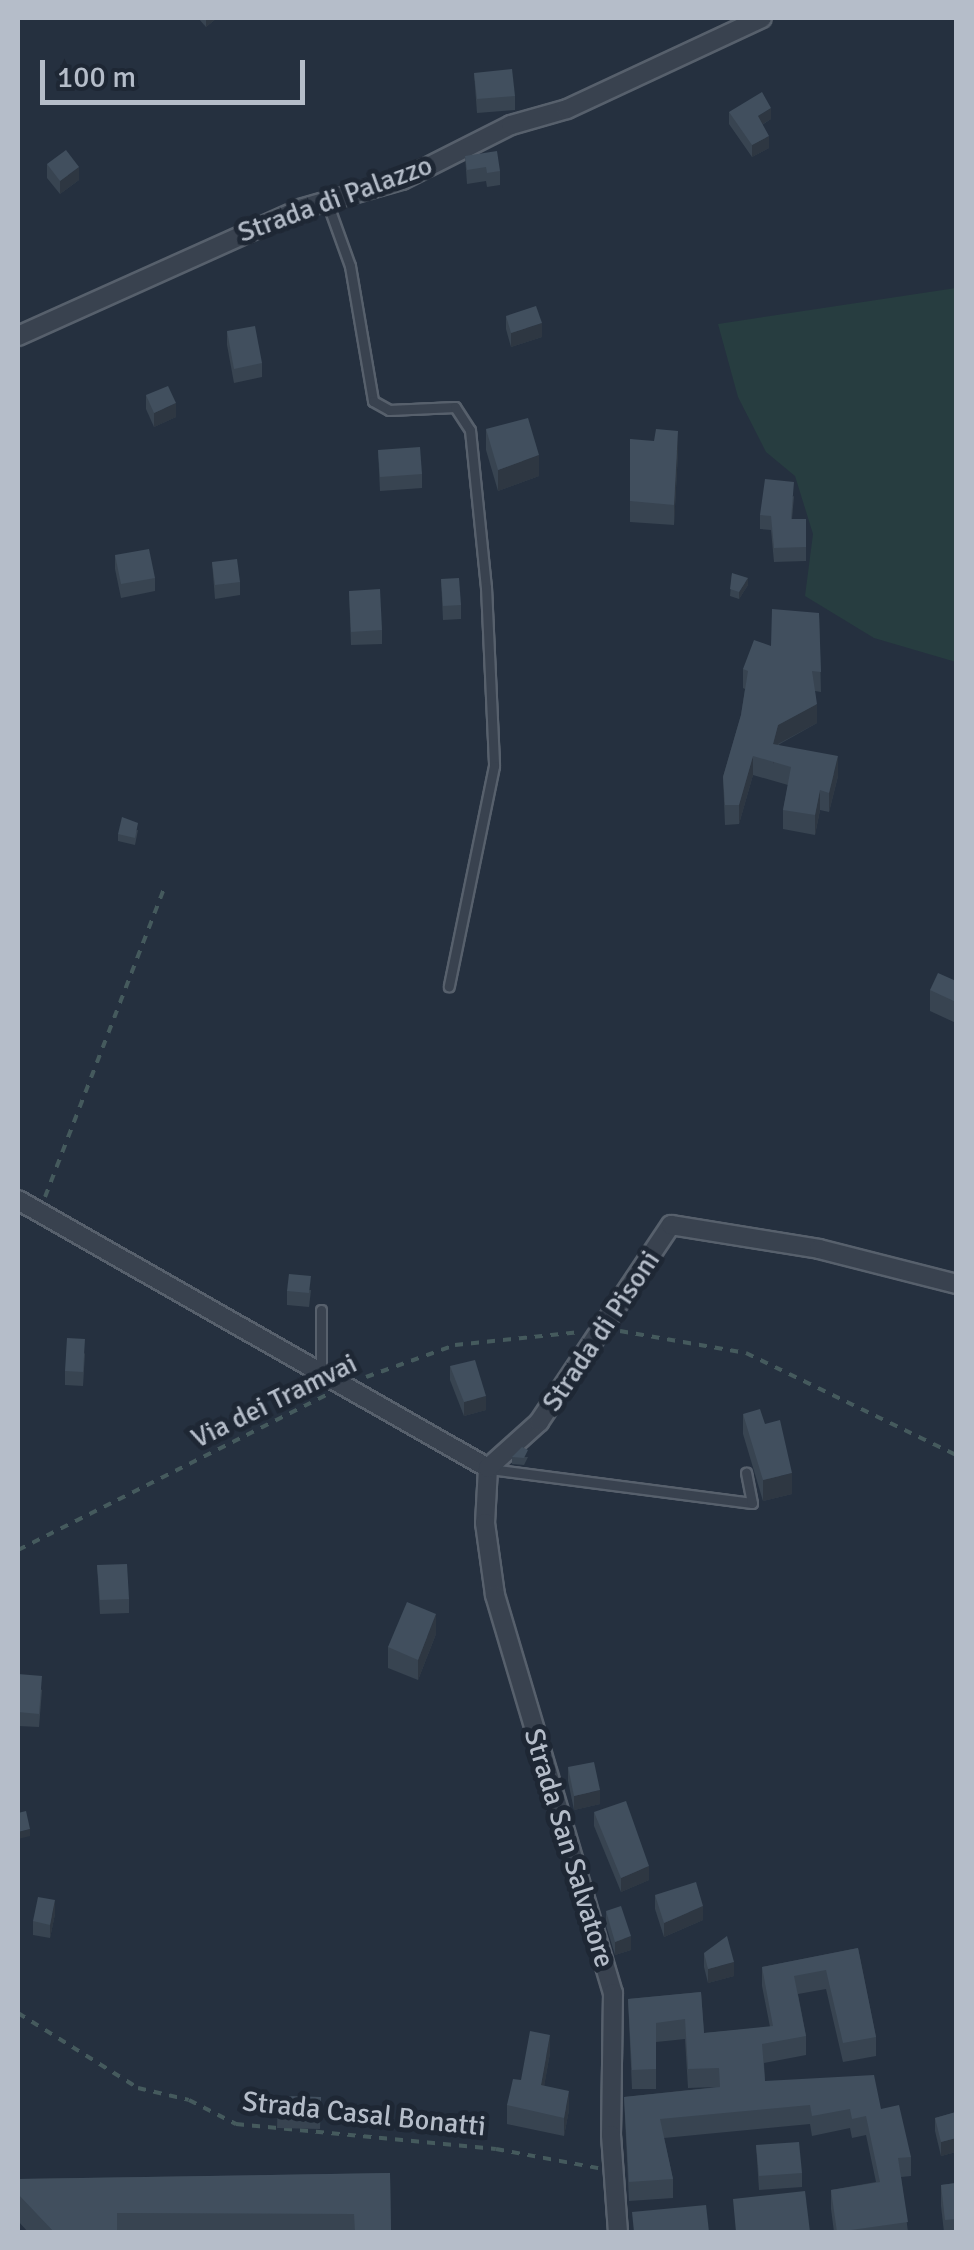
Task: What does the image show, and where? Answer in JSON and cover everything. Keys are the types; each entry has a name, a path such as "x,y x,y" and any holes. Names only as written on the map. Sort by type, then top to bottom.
{"street":[{"name":"Strada di Palazzo","path":"18,336 326,200 402,180 510,125 574,106 762,18"},
{"path":"18,1200 322,1368 488,1468"},
{"name":"Strada di Pisoni","path":"488,1468 539,1422 671,1224 818,1249 956,1284"},
{"name":"Strada San Salvatore","path":"488,1468 486,1539 504,1630 614,1993 612,2171 618,2232"}],"lane":[{"path":"326,200 350,266 372,400 389,410 455,407 470,430 486,587 494,766 448,986"},
{"path":"321,1310 326,1335 322,1368"},
{"path":"488,1468 752,1503 746,1473"}],"path":[{"path":"40,1211 164,890"},
{"name":"Via dei Tramvai","path":"18,1550 346,1384 455,1345 599,1328 746,1353 956,1456"},
{"name":"Strada Casal Bonatti","path":"18,2014 138,2088 190,2100 236,2124 496,2149 612,2171"}],"green space":[{"path":"956,288 956,662 874,638 805,596 813,534 795,476 766,452 738,397 718,324"}],"building":[{"path":"512,69 515,96 477,99 474,73"},
{"path":"762,92 771,108 758,116 769,136 752,145 729,112"},
{"path":"66,150 79,167 60,181 47,164"},
{"path":"497,151 500,171 487,173 486,167 467,170 465,156"},
{"path":"536,306 542,323 511,333 506,316"},
{"path":"255,326 262,363 234,369 227,331"},
{"path":"168,386 176,403 154,413 146,395"},
{"path":"528,418 539,455 498,470 486,429"},
{"path":"656,429 678,431 674,505 630,501 630,439 654,441"},
{"path":"420,447 422,474 380,477 378,450"},
{"path":"765,479 794,482 791,519 806,519 806,547 774,548 771,516 760,515"},
{"path":"149,549 155,578 121,584 115,555"},
{"path":"237,559 240,582 215,585 212,562"},
{"path":"732,573 748,578 739,592 730,589"},
{"path":"459,578 461,605 443,606 441,579"},
{"path":"380,589 382,630 351,632 349,591"},
{"path":"772,609 819,613 821,672 812,671 817,704 778,725 773,744 838,756 829,793 820,790 815,815 783,810 791,767 753,756 739,805 725,805 723,777 741,715 748,671 743,669 754,640 771,646"},
{"path":"122,817 138,823 135,838 118,834"},
{"path":"938,973 956,981 956,1002 930,990"},
{"path":"289,1274 311,1276 309,1293 287,1291"},
{"path":"67,1338 85,1339 83,1372 65,1371"},
{"path":"475,1360 486,1396 464,1402 450,1366"},
{"path":"760,1409 765,1424 780,1420 792,1473 763,1480 743,1414"},
{"path":"522,1447 528,1450 524,1458 512,1457"},
{"path":"127,1564 129,1599 100,1600 97,1565"},
{"path":"407,1602 436,1614 418,1660 388,1647"},
{"path":"18,1674 42,1676 39,1714 18,1712"},
{"path":"594,1762 600,1790 574,1796 568,1767"},
{"path":"626,1801 649,1866 621,1878 594,1812"},
{"path":"26,1811 30,1829 18,1832 18,1813"},
{"path":"696,1882 703,1906 664,1923 655,1895"},
{"path":"38,1897 55,1900 50,1925 33,1921"},
{"path":"621,1906 631,1936 615,1942 606,1911"},
{"path":"727,1936 734,1962 708,1969 704,1953"},
{"path":"858,1948 876,2037 843,2043 826,1970 794,1976 806,2036 762,2044 765,2081 874,2075 881,2109 899,2105 911,2157 898,2158 908,2222 837,2232 831,2190 880,2182 866,2116 852,2119 850,2109 812,2116 810,2105 660,2119 673,2179 629,2182 624,2097 720,2087 719,2068 688,2069 685,2019 656,2023 656,2069 632,2070 628,1999 701,1992 704,2033 773,2026 762,1967"},
{"path":"530,2031 550,2035 541,2085 569,2091 564,2118 507,2105 513,2079 521,2080"},
{"path":"278,2096 321,2097 320,2116 277,2114"},
{"path":"956,2112 956,2138 941,2142 935,2118"},
{"path":"799,2142 802,2173 759,2176 756,2145"},
{"path":"390,2173 391,2232 355,2232 354,2214 117,2213 117,2232 54,2232 18,2194 18,2179"},
{"path":"956,2183 956,2219 945,2220 941,2185"},
{"path":"805,2191 810,2232 736,2232 733,2199"},
{"path":"706,2205 709,2232 634,2232 632,2212"}]}
